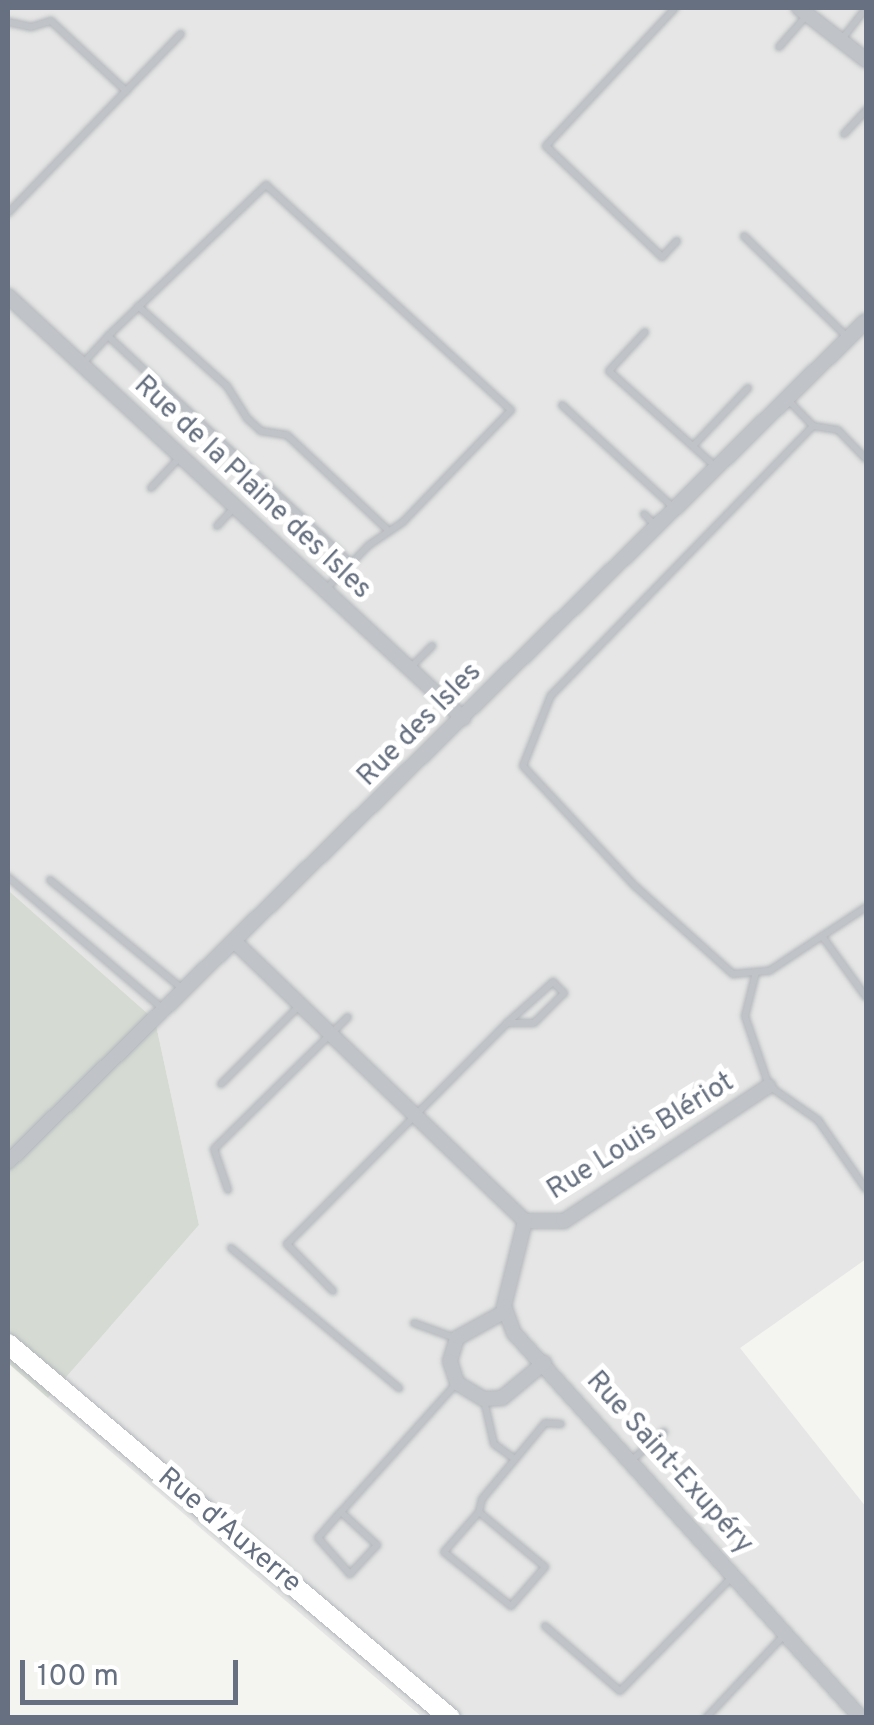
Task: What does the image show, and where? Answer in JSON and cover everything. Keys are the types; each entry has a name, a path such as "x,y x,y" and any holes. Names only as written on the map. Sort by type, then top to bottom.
{"main road":[{"name":"Rue d'Auxerre","path":"8,1344 450,1718"}],"street":[{"path":"804,11 866,60"},
{"name":"Rue de la Plaine des Isles","path":"8,296 463,718"},
{"name":"Rue des Isles","path":"8,1162 866,321"},
{"path":"236,942 532,1223 498,1315 456,1338 450,1360 457,1383 484,1399 502,1398 544,1363"},
{"name":"Rue Louis Blériot","path":"532,1223 579,1212 769,1086"},
{"name":"Rue Saint-Exupéry","path":"498,1315 633,1459 861,1718"}],"lane":[{"path":"675,8 546,146 662,257 677,241"},
{"path":"841,40 863,20 866,8"},
{"path":"779,46 804,11"},
{"path":"8,22 31,27 51,20 126,91"},
{"path":"8,213 181,34"},
{"path":"844,134 866,110"},
{"path":"82,364 266,185 511,410 325,590"},
{"path":"744,236 849,338"},
{"path":"138,306 227,386 248,419 261,431 287,436 390,531"},
{"path":"645,332 609,371 716,468"},
{"path":"108,336 351,563"},
{"path":"692,446 748,388"},
{"path":"787,399 813,426 838,430 866,459"},
{"path":"562,405 675,509"},
{"path":"813,426 551,695 523,766 710,956 734,974 769,971 866,907"},
{"path":"151,488 181,456"},
{"path":"216,526 235,507"},
{"path":"644,514 657,526"},
{"path":"410,668 432,646"},
{"path":"8,877 165,1010"},
{"path":"50,880 185,991"},
{"path":"822,936 866,997"},
{"path":"756,972 745,1016 769,1086 818,1120 866,1189"},
{"path":"333,1290 287,1244 508,1024 553,982 564,993 534,1023 508,1024"},
{"path":"221,1084 300,1004"},
{"path":"228,1190 214,1149 348,1017"},
{"path":"231,1248 399,1388"},
{"path":"414,1323 456,1338"},
{"path":"341,1512 377,1545 350,1574 318,1544 341,1512 457,1383"},
{"path":"484,1399 494,1444 515,1459"},
{"path":"478,1512 545,1567 510,1606 444,1552 545,1423 560,1424"},
{"path":"633,1459 664,1432"},
{"path":"545,1626 620,1692 735,1574"},
{"path":"706,1718 786,1632"}],"shaded area":[{"path":"8,8 866,8 866,1259 740,1348 866,1507 866,1717 422,1717 48,1398 199,1225 155,1020 8,890"},
{"path":"8,890 155,1020 199,1225 48,1398 8,1363"}]}
